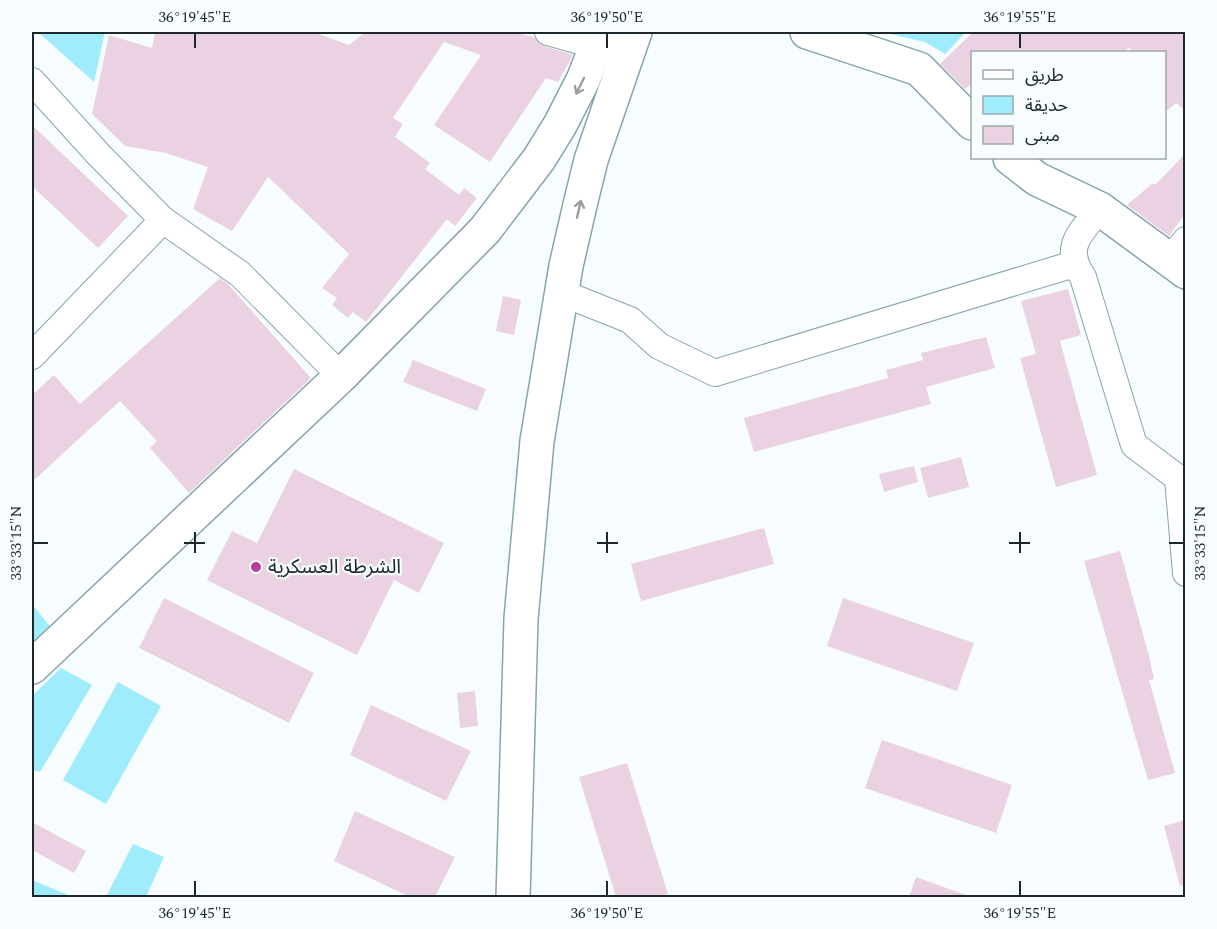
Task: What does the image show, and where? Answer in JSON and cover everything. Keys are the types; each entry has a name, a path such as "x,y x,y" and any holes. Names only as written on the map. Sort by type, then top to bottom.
{"main road":[{"path":"513,897 521,619 537,441 564,280 591,160 635,32"},
{"path":"807,32 919,69 971,122"},
{"path":"32,667 341,376 485,230 538,159 560,125 583,80 589,35"},
{"path":"1011,159 1037,179 1100,209 1180,257"}],"street":[{"path":"548,32 589,35"},
{"path":"32,81 99,155 164,220 240,274 341,376"},
{"path":"1100,209 1074,241 1074,264 1083,277 1134,445 1178,478 1185,573"},
{"path":"32,356 164,220"},
{"path":"564,280 630,320 659,346 715,373 1074,264"}],"green space":[{"path":"38,32 105,32 94,82"},
{"path":"881,32 966,32 945,54 925,42"},
{"path":"32,604 52,629 32,647"},
{"path":"61,668 92,685 40,772 32,770 32,696"},
{"path":"118,682 161,706 106,804 63,780"},
{"path":"133,844 164,857 146,897 106,897"},
{"path":"32,880 73,897 32,897"}],"building":[{"path":"155,32 314,32 349,45 365,32 512,32 534,37 544,46 573,55 558,82 546,78 490,162 434,125 481,55 444,42 393,118 403,124 395,137 430,163 425,169 459,195 464,188 477,198 455,226 447,219 366,322 353,312 348,318 332,305 337,298 322,288 349,254 268,177 232,231 193,209 208,167 166,153 125,146 92,114 109,35 152,48"},
{"path":"973,32 1185,32 1185,110 1176,103 1166,111 1166,51 1134,51 1129,48 1124,51 971,51 971,84 965,89 940,64"},
{"path":"32,125 128,216 98,248 32,186"},
{"path":"1185,154 1185,214 1169,236 1127,205 1153,183 1155,185"},
{"path":"220,278 228,284 311,378 189,493 150,448 157,441 120,401 32,482 32,395 54,375 80,404"},
{"path":"1068,289 1081,335 1060,341 1097,475 1056,487 1020,358 1036,354 1021,301"},
{"path":"503,296 521,300 514,335 496,331"},
{"path":"986,337 995,368 926,387 931,404 754,452 744,418 888,378 886,370 923,360 921,353"},
{"path":"413,360 486,389 477,411 403,382"},
{"path":"961,457 969,487 928,498 920,468"},
{"path":"914,466 918,482 884,492 879,474"},
{"path":"294,469 444,543 419,593 394,580 357,655 207,580 232,531 257,543"},
{"path":"764,528 774,564 641,601 631,564"},
{"path":"1120,551 1149,656 1154,679 1149,680 1175,773 1148,780 1084,561"},
{"path":"164,598 314,673 289,723 139,648"},
{"path":"843,598 974,643 957,691 827,646"},
{"path":"475,691 478,726 460,728 457,693"},
{"path":"371,705 471,751 446,801 350,755"},
{"path":"882,740 1012,785 996,833 865,788"},
{"path":"627,763 668,894 656,897 616,897 579,777"},
{"path":"355,811 455,857 435,897 410,897 334,861"},
{"path":"1185,820 1185,885 1180,886 1164,826"},
{"path":"32,822 86,851 74,873 32,850"},
{"path":"916,877 966,895 966,897 909,897"}],"place":[{"name":"الشرطة العسكرية","path":"256,567"}]}
